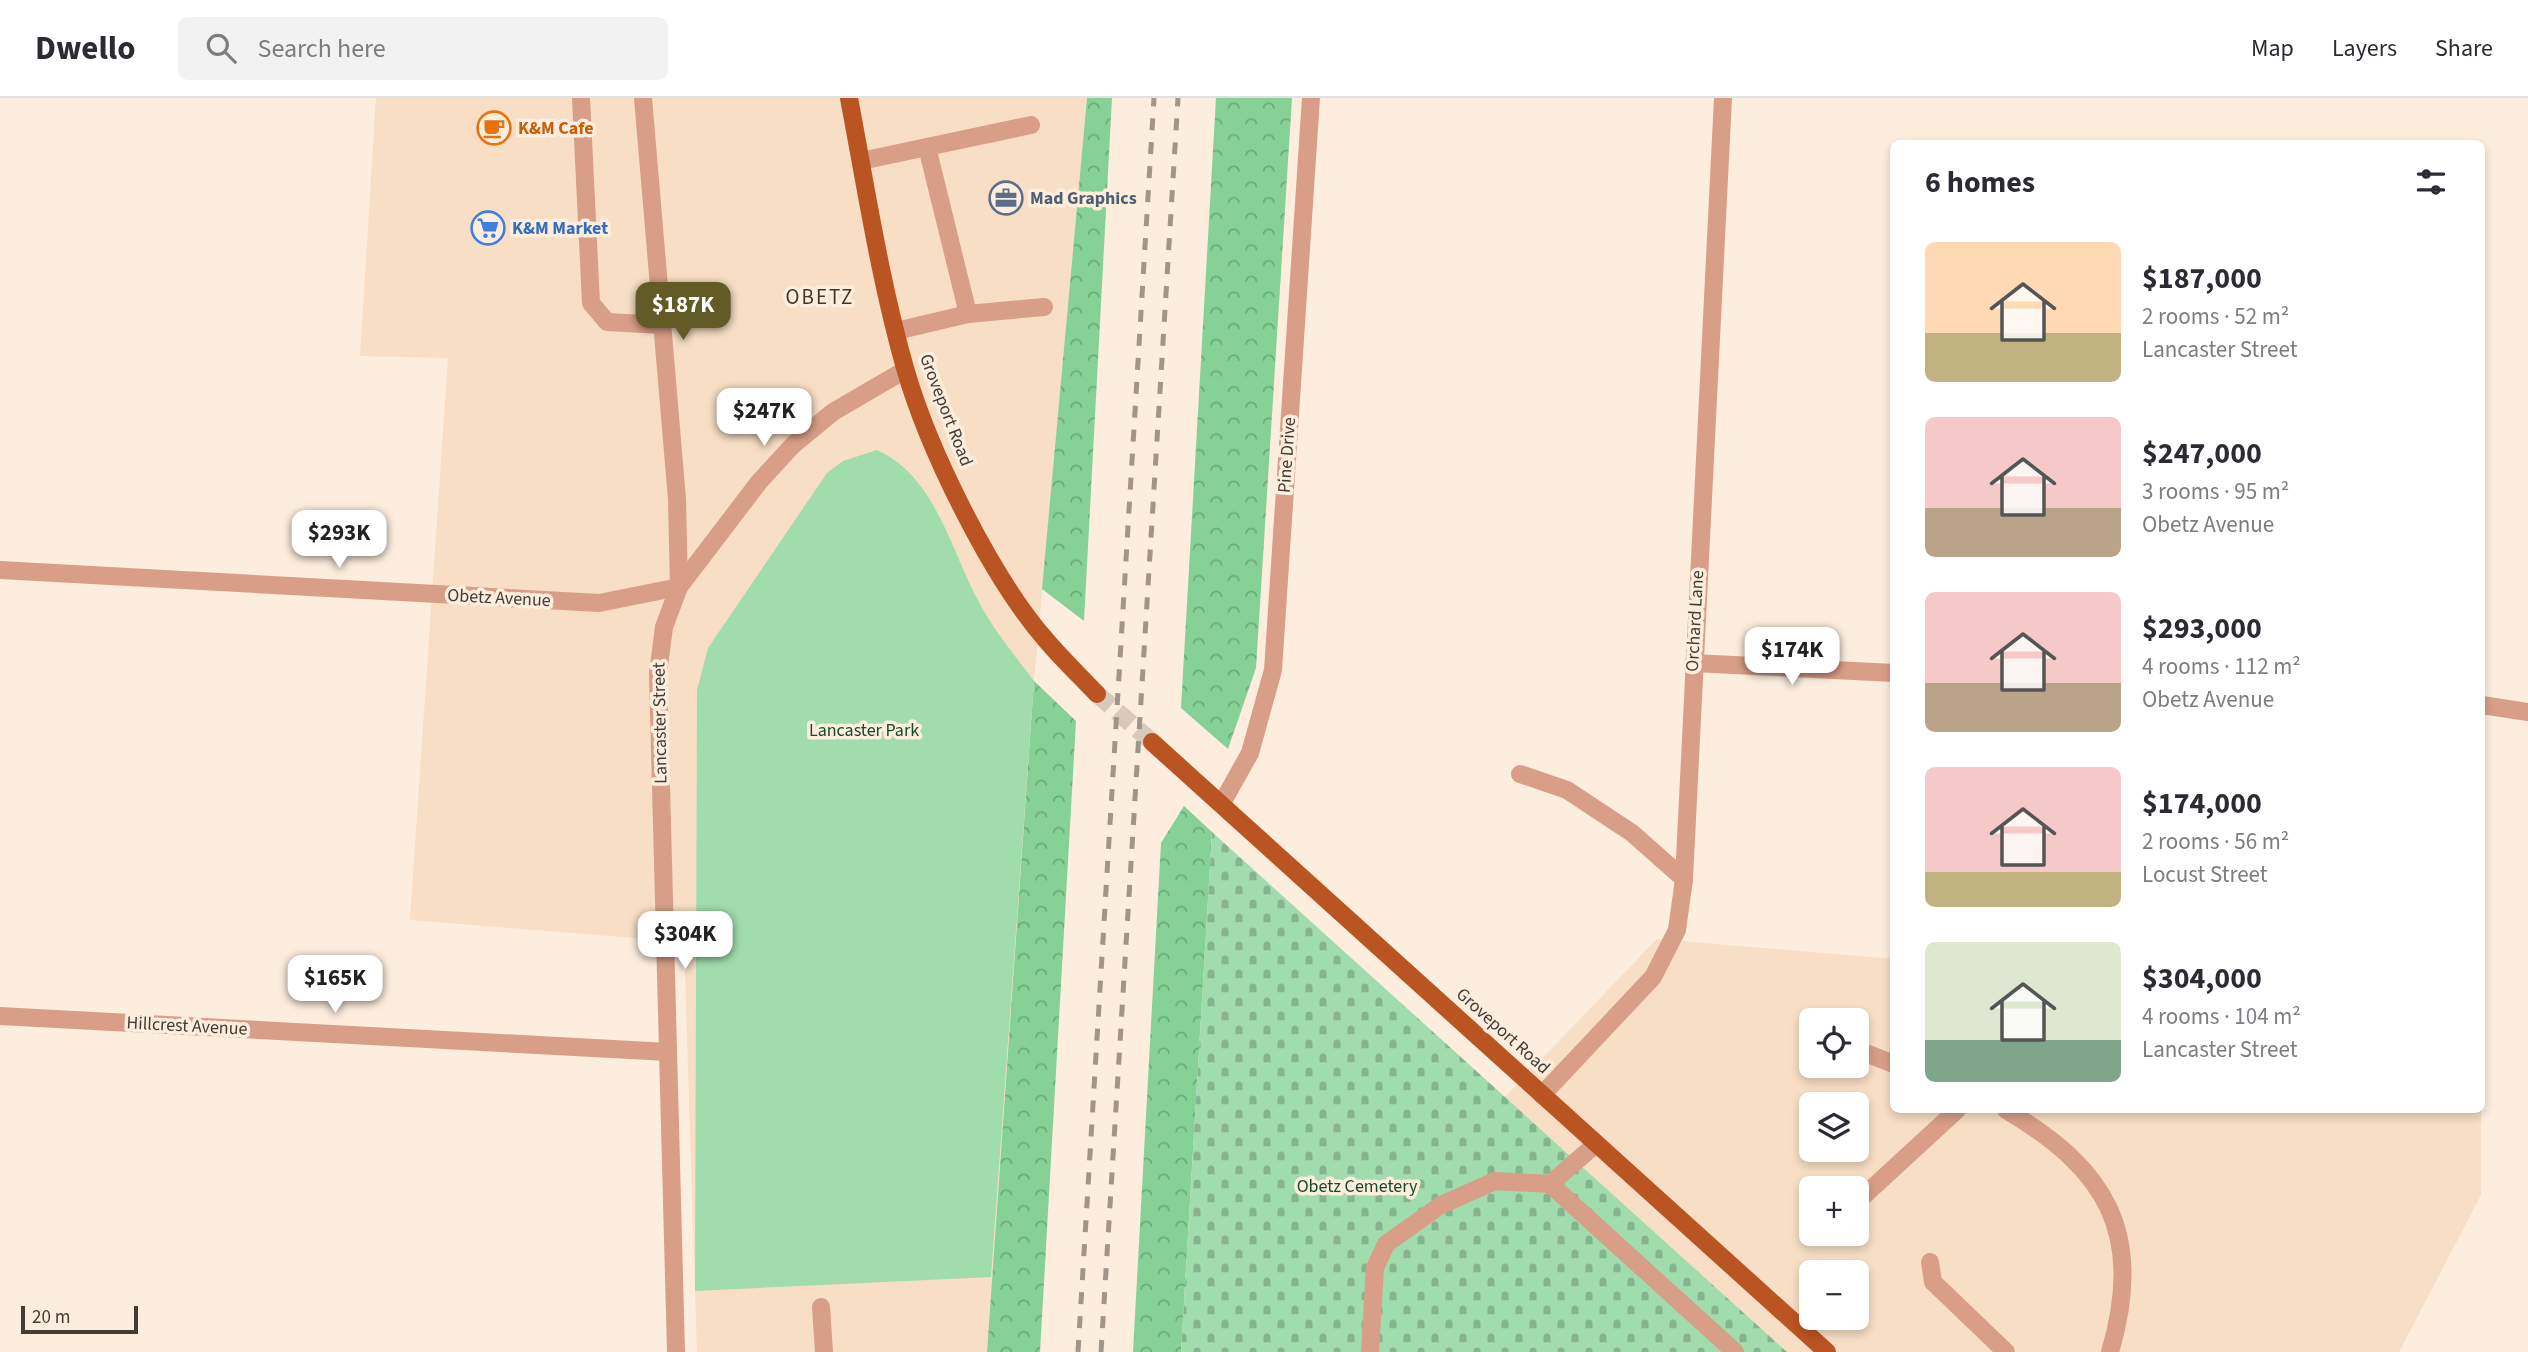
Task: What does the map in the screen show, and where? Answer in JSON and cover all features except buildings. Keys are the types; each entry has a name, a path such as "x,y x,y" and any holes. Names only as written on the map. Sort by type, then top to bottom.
{"main road":[{"name":"Groveport Road","path":"849,98 905,370 943,465 995,567 1045,639 1097,694"},
{"name":"Groveport Road","path":"1152,741 1827,1352"}],"street":[{"path":"581,98 592,303 607,322 662,325"},
{"name":"Lancaster Street","path":"643,98 677,499 680,587 664,627 659,664 676,1352"},
{"name":"Pine Drive","path":"1222,803 1250,753 1273,670 1311,98"},
{"name":"Orchard Lane","path":"1542,1095 1653,976 1677,930 1684,879 1723,98"},
{"path":"861,160 1031,125"},
{"path":"928,147 968,314"},
{"path":"896,331 968,314 1044,307"},
{"path":"680,587 760,482 793,445 833,412 905,370"},
{"name":"Obetz Avenue","path":"0,570 598,603 680,587"},
{"path":"1693,663 1890,673"},
{"path":"2485,705 2528,712"},
{"path":"1520,774 1567,790 1632,833 1684,879"},
{"name":"Hillcrest Avenue","path":"0,1016 668,1052"},
{"path":"1869,1054 1890,1062"},
{"path":"1869,1191 1954,1113"},
{"path":"2010,1113 2066,1152 2091,1176 2105,1198 2116,1225 2123,1275 2110,1352"},
{"path":"1550,1184 1596,1144"},
{"path":"1370,1352 1375,1268 1386,1244 1441,1205 1495,1181 1550,1184 1735,1352"},
{"path":"1930,1262 1933,1282 2006,1352"},
{"path":"821,1307 824,1352"}],"shaded area":[{"path":"376,98 1087,98 1034,681 987,1352 697,1352 684,942 410,920 448,358 360,356"},
{"path":"1657,939 1890,959 1890,1113 2481,1113 2481,1195 2399,1352 1787,1352 1505,1097"}],"green space":[{"path":"1087,98 1112,98 1084,621 1042,589"},
{"path":"1216,98 1292,98 1256,668 1228,749 1181,708"},
{"name":"Lancaster Park","path":"877,450 897,462 914,478 928,497 981,606 1034,681 991,1277 695,1291 697,690 708,648 827,473 843,461"},
{"path":"1034,681 1076,721 1040,1352 987,1352"},
{"path":"1184,806 1212,832 1181,1352 1133,1352 1161,843"},
{"name":"Obetz Cemetery","path":"1212,832 1787,1352 1181,1352"}],"tunnel":[{"path":"1097,694 1152,742"}],"railway":[{"path":"1078,1352 1154,98"},
{"path":"1101,1352 1178,98"}],"place":[{"name":"K&M Cafe","path":"494,128"},
{"name":"Mad Graphics","path":"1006,198"},
{"name":"K&M Market","path":"488,228"}],"district":[{"name":"OBETZ","path":"820,297"}]}
